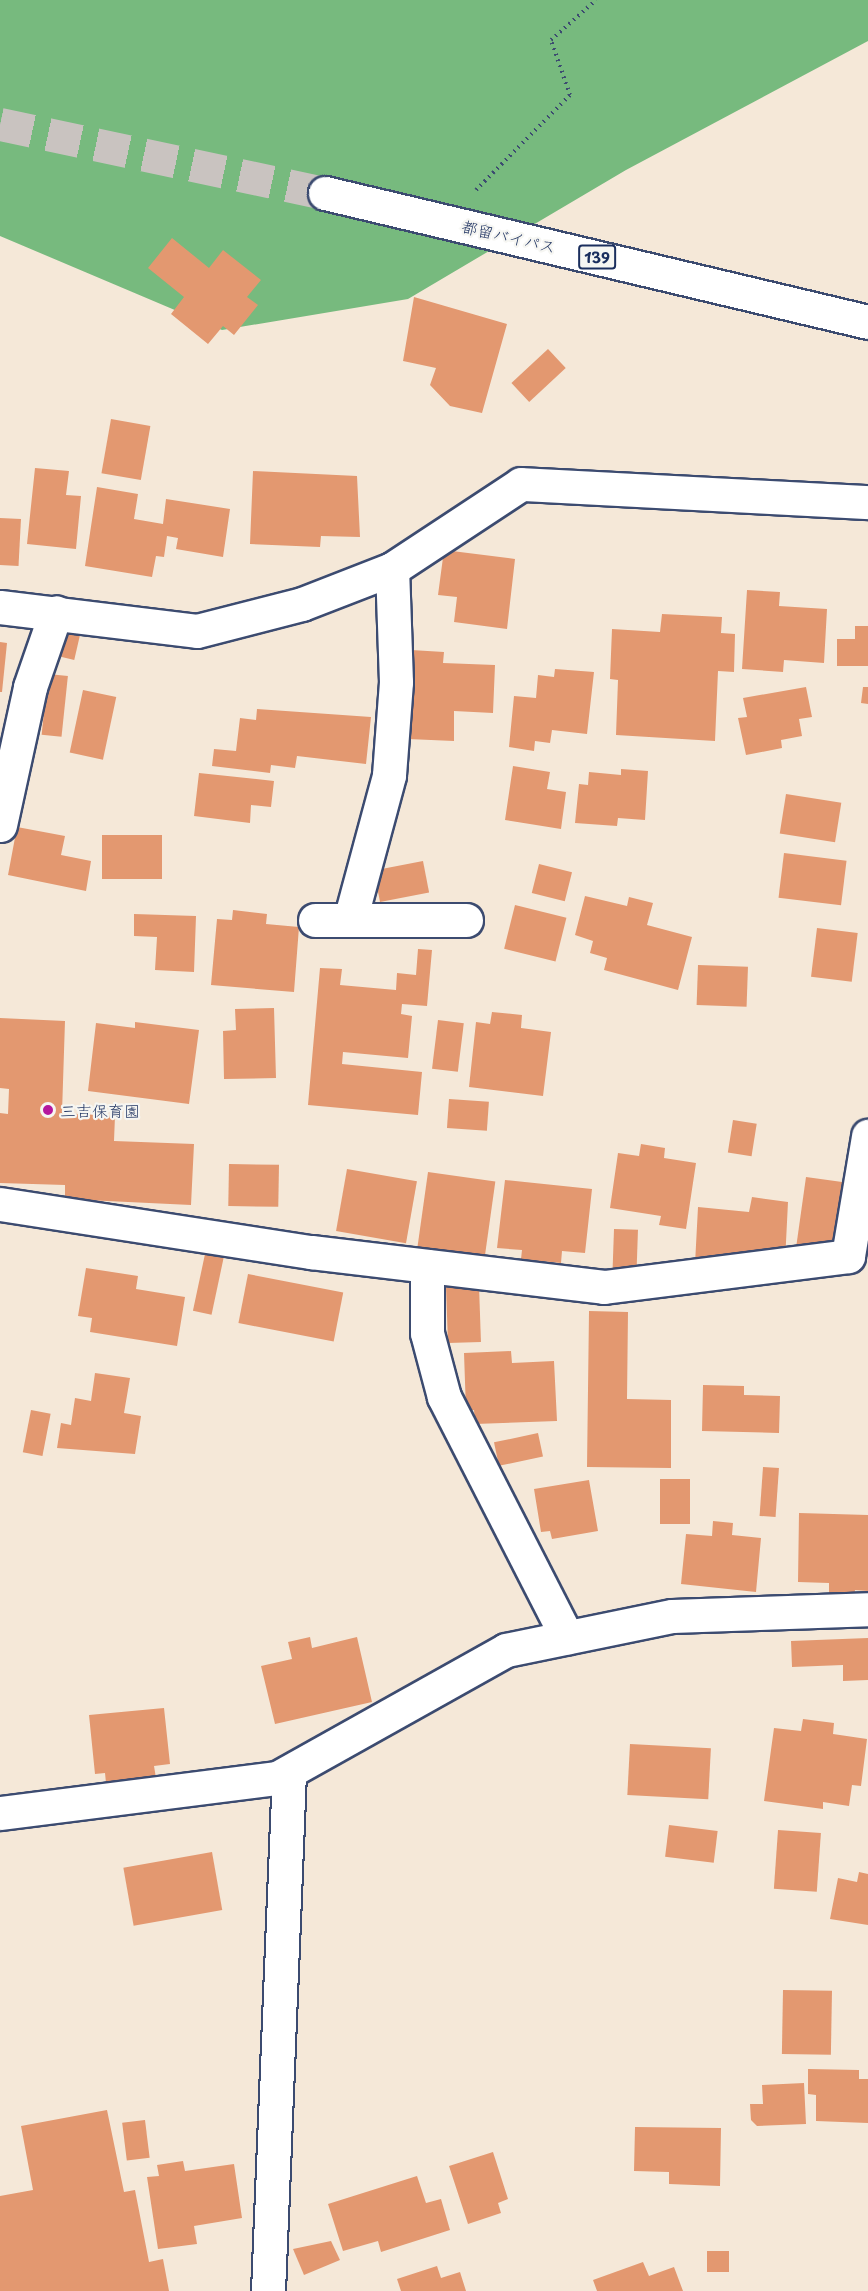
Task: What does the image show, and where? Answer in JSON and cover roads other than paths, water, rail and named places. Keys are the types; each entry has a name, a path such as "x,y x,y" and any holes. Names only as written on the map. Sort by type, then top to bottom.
{"main road":[{"name":"都留バイパス","path":"326,193 868,322"},
{"path":"0,607 56,612 197,632 302,604 392,568 521,484 868,502"},
{"path":"350,921 389,775 396,682 392,568"},
{"path":"0,825 30,687 56,612"},
{"path":"315,920 466,920"},
{"path":"0,1204 427,1266 604,1287 824,1264 848,1256 868,1136"},
{"path":"427,1266 428,1333 444,1397 567,1637"},
{"path":"0,1813 289,1772 506,1650 672,1616 868,1609"},
{"path":"268,2291 289,1772"}],"tunnel":[{"path":"0,124 325,193"}],"place":[{"name":"三吉保育園","path":"48,1110"}]}
